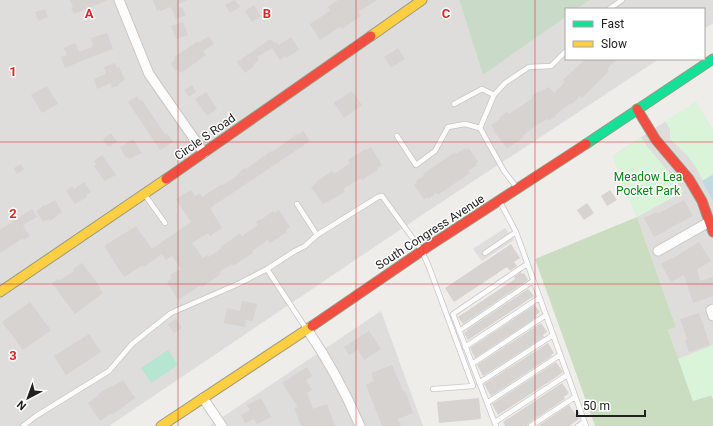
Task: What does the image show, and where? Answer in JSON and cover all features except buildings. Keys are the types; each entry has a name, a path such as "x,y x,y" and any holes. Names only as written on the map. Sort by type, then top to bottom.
{"main road":[{"name":"Circle S Road","path":"0,292 204,153 422,0"},
{"name":"South Congress Avenue","path":"161,426 307,330 422,251 713,59"},
{"path":"637,109 656,140 689,179 702,202 713,232"}],"street":[{"path":"119,0 149,74 204,153"},
{"path":"658,251 709,222"},
{"path":"713,309 711,310 713,316"},
{"path":"307,330 339,381 360,426"},
{"path":"203,398 222,426"}],"lane":[{"path":"610,8 622,0"},
{"path":"480,128 494,94 505,83 529,67 551,66 565,52"},
{"path":"454,104 482,89 494,94"},
{"path":"397,136 416,165 435,151 448,127 465,124 480,128 504,171 518,189"},
{"path":"144,194 165,223"},
{"path":"24,426 36,416 109,371 132,344 171,314 238,284 267,269 304,246 317,235 378,197 382,196 422,251 430,267 473,386 433,389"},
{"path":"499,201 516,232 585,424 578,426"},
{"path":"297,204 317,235"},
{"path":"485,253 516,232"},
{"path":"527,264 453,314 459,332 496,424 567,375"},
{"path":"267,269 307,330"},
{"path":"459,332 533,282"},
{"path":"465,347 539,298"},
{"path":"472,364 546,315"},
{"path":"479,382 553,335"},
{"path":"487,403 560,355"},
{"path":"531,426 575,397"}],"shaded area":[{"path":"0,0 459,0 483,75 565,18 565,60 657,60 425,213 109,426 0,426"},
{"path":"590,0 713,0 713,23 705,28 705,8 578,8"},
{"path":"696,102 713,130 713,395 693,401 668,330 676,327 637,217 613,156"},
{"path":"505,228 514,240 482,261 473,249"},
{"path":"381,311 423,426 209,426"}],"green space":[{"path":"459,0 590,0 578,8 565,8 565,18 483,75"},
{"name":"Meadow Lea Pocket Park","path":"696,102 713,130 713,174 703,181 696,167 686,154 670,139 670,129 665,121"},
{"name":"Meadow Lea Pocket Park","path":"641,137 677,182 683,192 637,217 613,156"},
{"path":"637,217 676,327 668,330 693,400 711,395 713,399 713,426 595,426 535,259"},
{"path":"713,345 713,395 693,401 678,359"},
{"path":"168,350 178,365 151,383 141,368"}],"water":[{"path":"713,175 713,201 702,181"}],"traffic: fast":[{"path":"586,144 713,59"}],"traffic: slow":[{"path":"371,36 422,0"},
{"path":"0,292 166,179"},
{"path":"161,426 312,326"}],"traffic: jam":[{"path":"166,179 371,36"},
{"path":"637,109 656,140 689,179 702,201 713,232"},
{"path":"312,326 426,248 586,144"}]}
